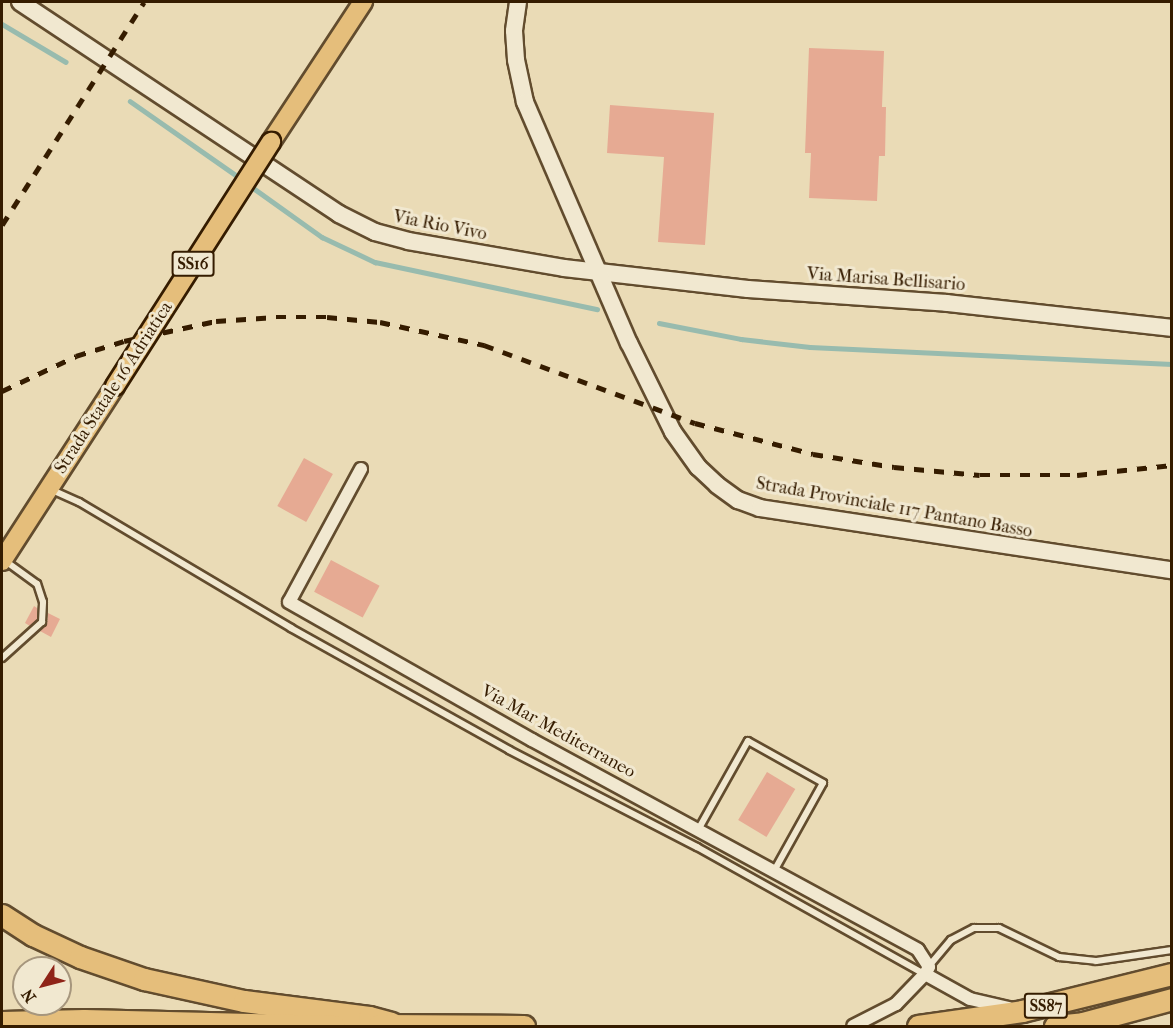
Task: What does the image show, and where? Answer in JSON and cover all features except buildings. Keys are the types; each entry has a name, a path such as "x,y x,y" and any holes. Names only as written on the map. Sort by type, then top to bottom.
{"highway":[{"path":"2,915 33,935 80,957 144,979 244,1001 369,1017 391,1023"},
{"name":"SS87","path":"918,1026 1022,1011 1172,975"},
{"name":"SS87","path":"1055,1026 1083,1023 1172,999"},
{"path":"2,1023 84,1020 364,1026"},
{"path":"2,1023 21,1026"},
{"path":"370,1026 391,1023 524,1026"}],"main road":[{"name":"Strada Statale 16 Adriatica","path":"2,560 363,2"}],"street":[{"name":"Via Rio Vivo","path":"20,2 339,214 375,232 408,242 564,268 598,271"},
{"path":"518,2 514,31 525,102 598,271"},
{"name":"Via Marisa Bellisario","path":"598,271 748,289 947,303 1172,328"},
{"name":"Strada Provinciale 117 Pantano Basso","path":"598,271 629,343 673,432 698,466 738,500 760,508 855,524 1172,570"},
{"name":"Via Mar Mediterraneo","path":"361,469 289,602 918,950 927,970 970,999 1022,1011"},
{"path":"853,1026 896,1004 927,970"}],"lane":[{"path":"49,489 79,502 291,628 509,750 927,970 951,940 974,928 999,928 1059,957 1096,961 1172,950"},
{"path":"2,560 37,584 43,602 42,622 2,658"},
{"path":"698,830 747,741 823,783 774,872"}],"waterway":[{"path":"2,24 66,62"},
{"path":"130,101 243,180"},
{"path":"249,185 322,237 375,262 597,309"},
{"path":"659,323 741,339 810,347 1172,364"}],"railway":[{"path":"2,225 144,2"},
{"path":"2,391 76,356 124,341 216,321 276,317 327,317 380,322 484,345 695,423 813,454 894,467 980,475 1077,475 1172,465"}]}
